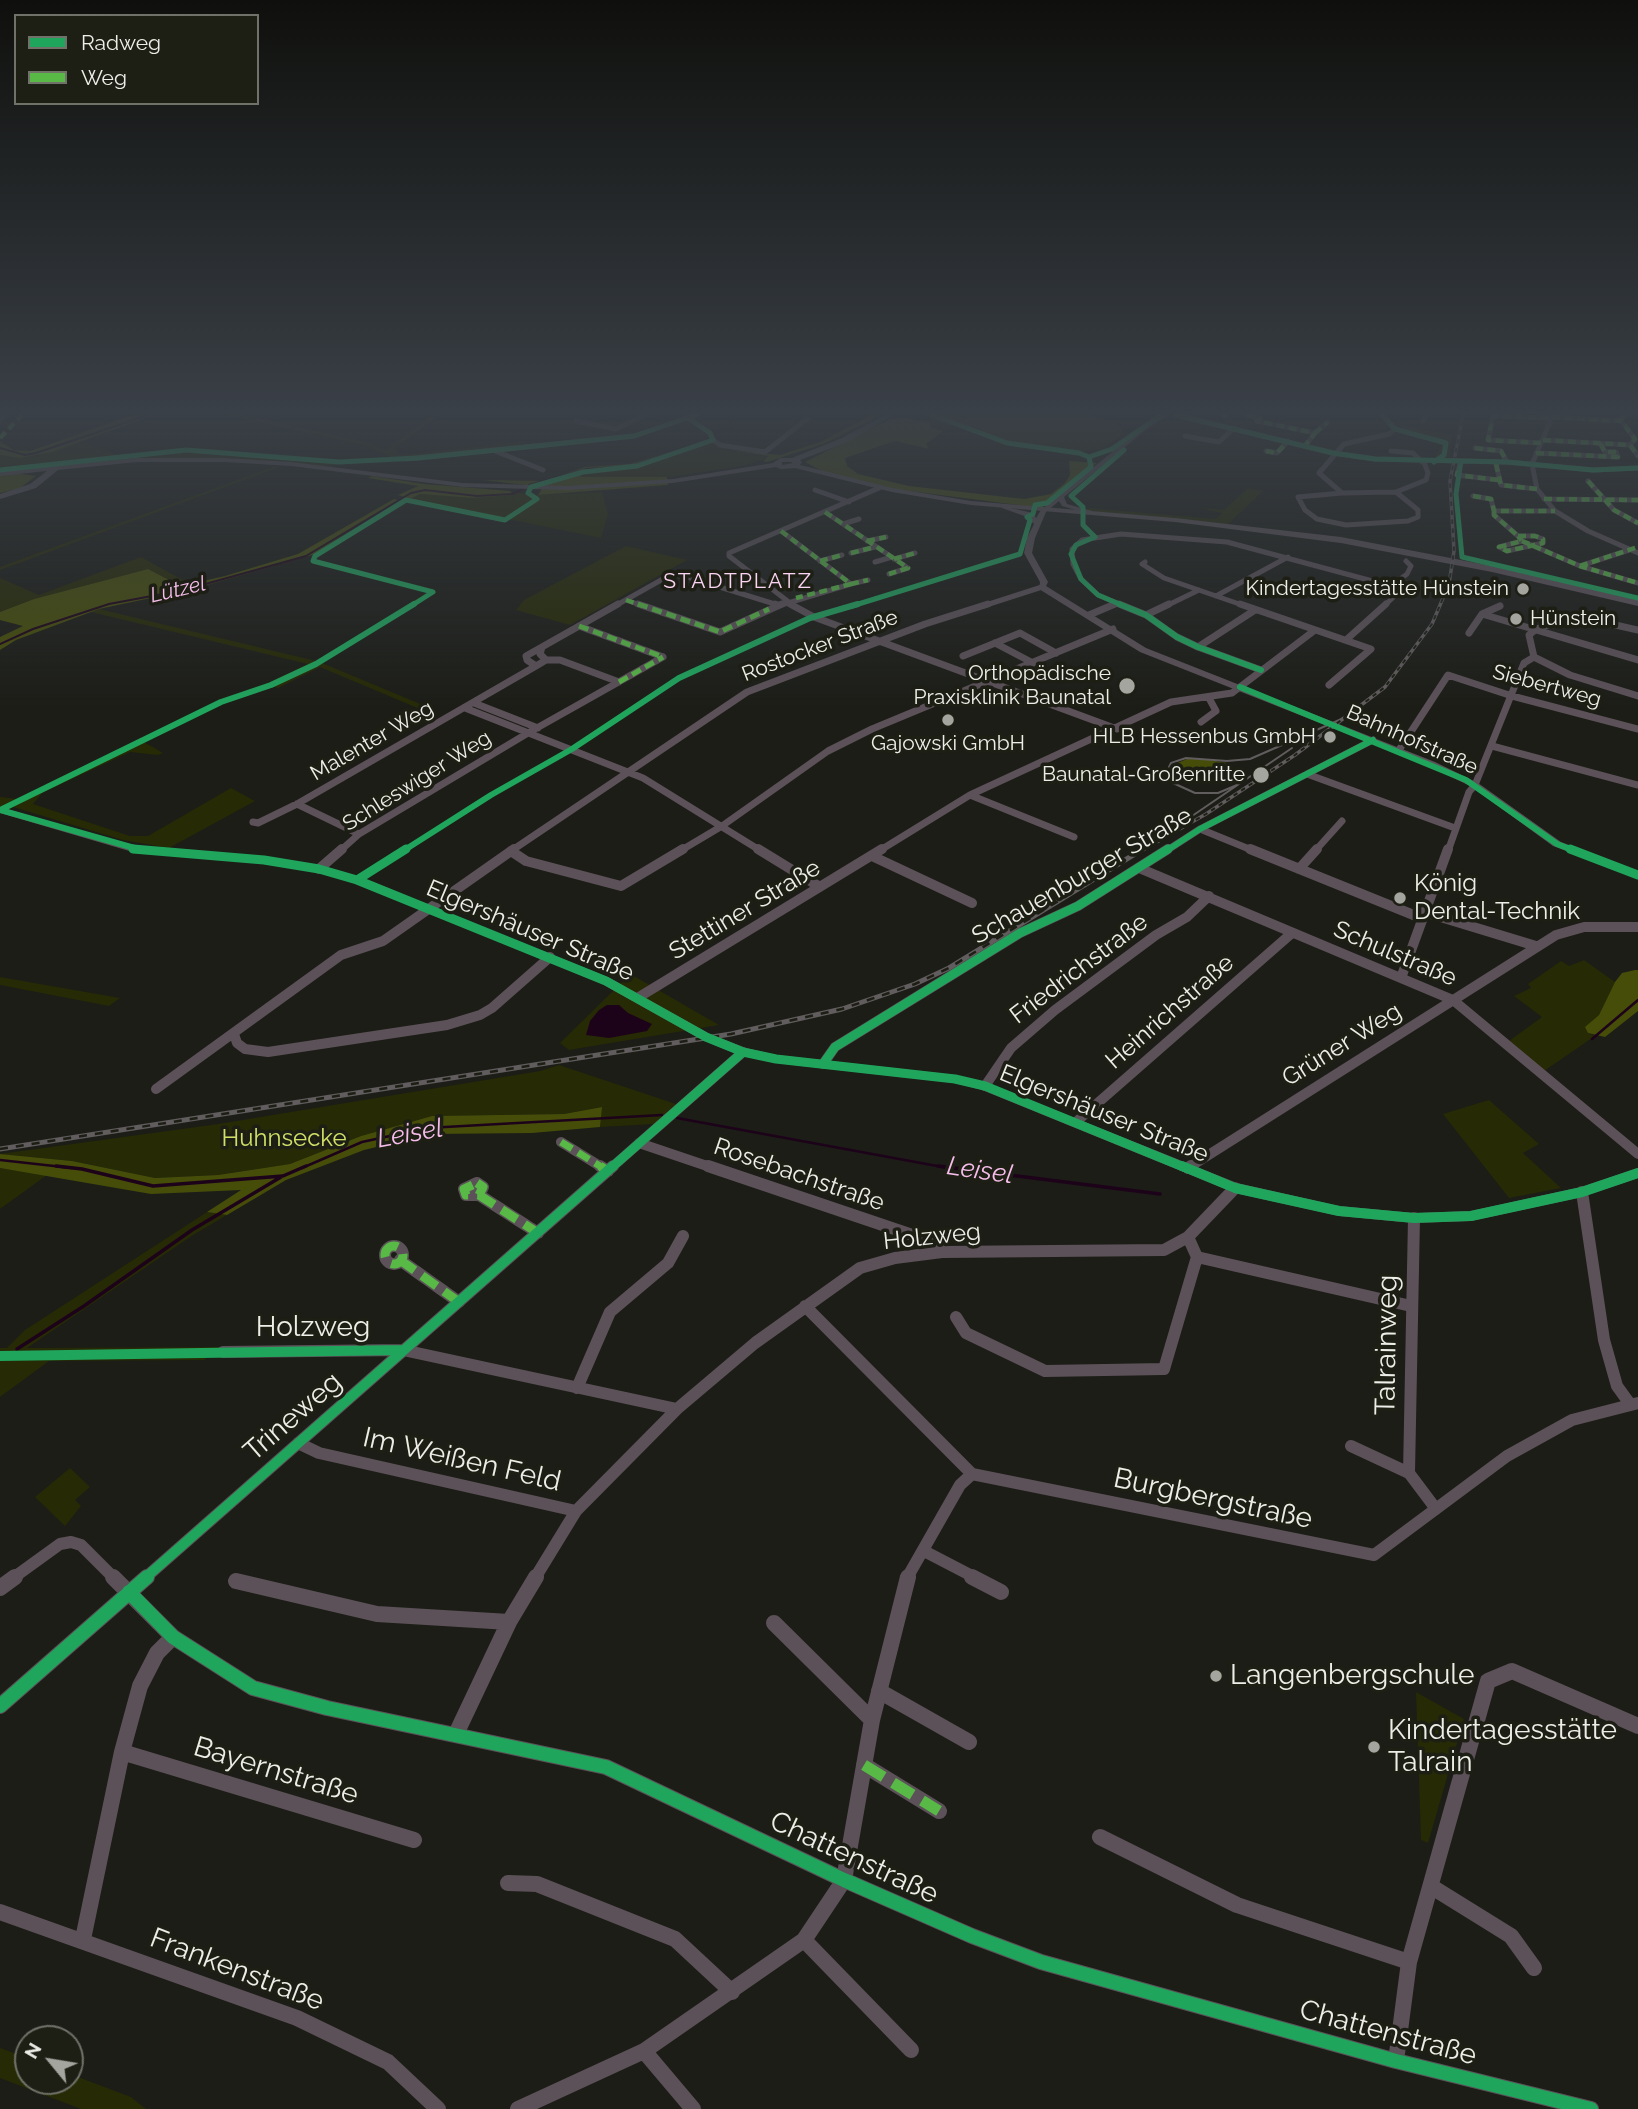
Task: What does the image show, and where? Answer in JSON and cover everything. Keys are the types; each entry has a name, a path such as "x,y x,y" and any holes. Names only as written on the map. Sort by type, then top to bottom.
{"main road":[{"path":"1095,513 1341,540 1504,571 1638,603"}],"street":[{"path":"822,513 729,553 787,602 814,617 1116,729"},
{"path":"827,513 908,568 889,574"},
{"path":"1028,513 1037,523"},
{"path":"1042,587 1044,582 1028,553 1037,523 1045,513"},
{"path":"1310,513 1317,519 1346,525 1408,521 1420,513"},
{"path":"1494,513 1532,546 1580,566 1638,583"},
{"path":"1560,513 1638,554"},
{"path":"1620,513 1638,523"},
{"path":"843,524 859,519"},
{"path":"780,531 850,584"},
{"path":"1261,670 1198,647 1146,615 1098,595 1082,579 1073,564 1072,549 1082,540 1100,535 1121,534 1227,542 1391,586 1400,591 1346,640"},
{"path":"1535,536 1543,539 1543,543 1532,546 1507,551 1499,547 1520,538 1535,536"},
{"path":"867,541 886,537"},
{"path":"851,553 875,547"},
{"path":"1580,566 1638,547"},
{"path":"875,562 915,553"},
{"path":"820,561 842,555"},
{"path":"1216,596 1288,557"},
{"path":"1391,586 1407,574 1411,566 1406,561"},
{"path":"1145,562 1142,564 1151,572 1371,649 1329,685"},
{"path":"536,666 526,656 663,577 678,575 778,606"},
{"path":"626,600 720,632 787,602 868,580"},
{"name":"Bahnhofstraße","path":"1042,587 1143,650 1399,750 1475,785 1557,844 1638,875"},
{"name":"Rostocker Straße","path":"156,1089 341,955 383,942 511,850 747,692 877,641 1042,587"},
{"path":"1146,615 1199,590"},
{"path":"1089,615 1115,604"},
{"path":"1469,633 1482,614 1500,607"},
{"path":"1198,647 1255,610"},
{"path":"1482,614 1638,660"},
{"path":"1638,630 1589,619 1563,620 1536,629 1529,635 1534,657 1570,676 1638,696"},
{"name":"Schleswiger Weg","path":"319,870 359,834 528,733 663,657 579,626"},
{"path":"511,850 526,861 621,886 722,826 828,751 872,729 1113,629"},
{"name":"Stettiner Straße","path":"639,997 970,795 1171,702 1232,693 1315,630"},
{"path":"963,656 1020,633 1056,653"},
{"path":"995,643 1032,663"},
{"path":"542,647 540,654 546,660 559,660 619,682"},
{"path":"1401,978 1469,792 1475,785 1492,746 1524,663 1534,657"},
{"name":"Malenter Weg","path":"253,822 258,823 297,804 546,660"},
{"name":"Siebertweg","path":"1399,750 1448,675 1512,696 1638,729"},
{"path":"1201,722 1216,711 1209,698"},
{"path":"474,702 538,728"},
{"path":"465,708 628,772 820,887"},
{"name":"Schauenburger Straße","path":"823,1064 835,1047 1020,933 1078,906 1200,829 1373,740"},
{"path":"1492,746 1638,785"},
{"path":"1307,774 1455,828"},
{"path":"970,795 1074,837"},
{"name":"Malenter Weg","path":"297,804 359,834"},
{"name":"Elgershäuser Straße","path":"0,810 136,850 264,860 357,880 550,957 639,997 706,1037 743,1052 955,1079 985,1086 1235,1188 1339,1211 1414,1218 1471,1216 1582,1192 1638,1173"},
{"path":"1299,869 1342,821"},
{"path":"1200,829 1422,915 1536,946"},
{"path":"872,856 972,903"},
{"name":"Schulstraße","path":"1139,868 1453,1000 1638,1154"},
{"name":"Friedrichstraße","path":"985,1086 1011,1048 1055,1010 1156,935 1187,917 1209,896"},
{"name":"Grüner Weg","path":"1188,1168 1556,935 1584,927 1638,927"},
{"name":"Heinrichstraße","path":"1076,1122 1292,933"},
{"path":"234,1034 237,1043 244,1049 268,1052 447,1025 492,1007 550,957"},
{"name":"Trineweg","path":"0,1706 743,1052"},
{"path":"561,1142 608,1171"},
{"name":"Rosebachstraße","path":"639,1143 933,1242 942,1252"},
{"name":"Holzweg","path":"223,1352 403,1350 677,1409 805,1306 860,1268 895,1258 942,1252 1164,1250 1188,1237 1235,1188"},
{"path":"1582,1192 1604,1340 1617,1386 1634,1404"},
{"path":"480,1195 537,1233"},
{"name":"Talrainweg","path":"1409,1474 1414,1218"},
{"path":"577,1388 610,1312 668,1263 683,1236"},
{"path":"956,1317 967,1333 1045,1371 1164,1369 1197,1257 1188,1237"},
{"path":"1197,1257 1411,1306"},
{"path":"400,1260 459,1302"},
{"path":"519,2109 644,2051 732,1992 804,1940 844,1880 872,1720 907,1579 960,1485 972,1474 805,1306"},
{"name":"Burgbergstraße","path":"972,1474 1374,1555 1507,1456 1572,1420 1634,1404"},
{"path":"456,1734 509,1622 576,1511 677,1409"},
{"name":"Im Weißen Feld","path":"298,1443 319,1452 576,1511"},
{"name":"Talrainweg","path":"1351,1446 1409,1474 1436,1508"},
{"name":"Chattenstraße","path":"0,1588 50,1550 71,1542 81,1545 173,1637 253,1688 327,1708 606,1766 844,1880 972,1936 1041,1962 1396,2061 1591,2109"},
{"path":"924,1550 1001,1592"},
{"path":"236,1581 377,1614 509,1622"},
{"path":"774,1623 872,1720"},
{"path":"83,1940 122,1752 147,1669 173,1637"},
{"path":"1396,2061 1409,1962 1488,1681 1512,1671 1638,1726"},
{"path":"879,1692 969,1742"},
{"name":"Bayernstraße","path":"122,1752 414,1840"},
{"path":"864,1765 939,1811"},
{"path":"1100,1837 1237,1905 1409,1962"},
{"path":"508,1883 537,1884 675,1938 732,1992"},
{"path":"1432,1887 1511,1936 1534,1968"},
{"name":"Frankenstraße","path":"0,1912 297,2018 388,2062 438,2109"},
{"path":"804,1940 911,2050"},
{"path":"644,2051 693,2109"}],"green space":[{"path":"146,513 153,513 0,570 0,567"},
{"path":"369,513 377,513 312,555 193,589 99,609 16,640 0,650 0,637 23,626 0,620 0,612 34,599 148,569 175,583 190,584 298,554"},
{"path":"481,513 608,513 601,538"},
{"path":"1114,513 1150,513 1216,519 1222,513 1239,513 1228,524"},
{"path":"626,546 687,560 570,625 516,610 524,600"},
{"path":"141,557 190,584 175,583 148,569 34,599 0,612 0,578 39,595"},
{"path":"428,592 433,593 322,663 425,706 420,709 320,667 278,688 273,686 223,704 144,742 163,753 158,755 130,752 42,793 33,804 130,836 148,836 231,788 255,801 169,848 123,840 13,807 0,814 0,797 17,799 218,701 268,683 308,664 91,612 99,609 316,661"},
{"path":"1198,758 1227,763 1222,769 1204,771 1181,782 1170,778 1169,772 1173,765"},
{"path":"1584,960 1615,982 1599,1015 1586,1027 1588,1033 1595,1036 1544,1071 1509,1041 1542,1017 1514,996 1531,988 1528,984 1561,961 1569,966"},
{"path":"1638,970 1638,1011 1605,1037 1588,1033 1585,1027 1599,1015 1615,982 1622,973"},
{"path":"634,976 719,1025 569,1050 560,1043 622,982"},
{"path":"0,977 120,998 109,1006 0,985"},
{"name":"Huhnsecke","path":"559,1065 676,1104 654,1124 600,1127 601,1107 564,1114 432,1116 361,1136 290,1164 218,1175 155,1178 72,1161 0,1154 218,1124 540,1071"},
{"path":"1489,1100 1539,1144 1523,1153 1561,1188 1509,1198 1443,1114"},
{"path":"602,1107 600,1127 532,1133 431,1134 364,1150 286,1180 227,1215 207,1212 241,1190 151,1194 0,1168 0,1154 72,1161 155,1178 218,1175 290,1164 361,1136 432,1116 564,1114"},
{"path":"0,1168 47,1175 0,1209"},
{"path":"207,1212 227,1215 193,1235 27,1348 220,1347 204,1360 49,1361 0,1397 0,1348 7,1348 25,1330"},
{"path":"70,1468 90,1487 75,1500 81,1506 65,1526 35,1497"},
{"path":"1416,1692 1464,1719 1428,1843 1421,1840"},
{"path":"0,2048 14,2053 14,2083 0,2078"},
{"path":"84,2079 131,2097 146,2109 81,2109 44,2095 84,2095"}],"shaded area":[{"path":"607,1005 619,1005 628,1013 652,1024 647,1031 609,1038 586,1035 590,1021"}],"waterway":[{"name":"Lützel","path":"0,644 33,629 109,604 184,590 306,556 377,513"},
{"name":"Leisel","path":"1592,1039 1638,1000"},
{"name":"Leisel","path":"302,1168 362,1142 427,1128 662,1115"},
{"name":"Leisel","path":"677,1118 948,1168"},
{"name":"Leisel","path":"0,1160 72,1168"},
{"name":"Leisel","path":"56,1166 82,1169 153,1186 283,1176 306,1166"},
{"name":"Leisel","path":"938,1166 1160,1194"},
{"path":"17,1349 84,1306 192,1230 281,1177"}],"tram line":[{"path":"1237,785 1218,793 1195,793 1173,783 1167,771 1171,763 1186,758 1227,761 1250,759 1353,714"},
{"path":"1145,848 1292,748"}],"railway":[{"path":"1141,851 1206,814 1295,755 1385,687 1432,624 1449,584 1454,551 1452,513"},
{"path":"0,1149 731,1034 842,1009 915,984 949,968 1143,849"}],"marked path":[{"path":"827,513 908,568 889,574"},
{"path":"1494,513 1518,536"},
{"path":"1620,513 1638,523"},
{"path":"781,531 851,584 796,598"},
{"path":"1518,536 1535,536 1543,539 1543,543 1507,551 1499,547 1522,541 1518,536"},
{"path":"867,541 886,537"},
{"path":"1522,541 1580,566 1638,583"},
{"path":"851,553 875,547"},
{"path":"1580,566 1638,547"},
{"path":"894,559 915,553"},
{"path":"820,561 842,555"},
{"path":"851,584 868,580"},
{"path":"626,600 720,632 769,609"},
{"path":"579,626 663,657"},
{"path":"619,682 663,657"},
{"path":"561,1142 608,1171"},
{"path":"479,1195 483,1187 477,1183 464,1189 466,1195 479,1195 538,1233"},
{"path":"394,1246 400,1249 403,1255 400,1261 394,1264 388,1261 385,1255 388,1249 394,1246"},
{"path":"400,1260 459,1302"},
{"path":"864,1765 939,1811"}],"cycle path":[{"path":"0,810 221,702 271,685 316,664 433,592 313,561 315,556 382,513"},
{"path":"472,513 505,520 515,513"},
{"path":"357,880 491,795 572,749 679,678 810,618 978,569 1020,554 1030,520 1027,517 1033,513"},
{"path":"1083,513 1083,525 1095,537"},
{"path":"1458,513 1462,557 1638,598"},
{"path":"1095,537 1076,545 1071,554 1081,579 1098,595 1146,615 1177,637 1198,647 1261,670"},
{"path":"1240,687 1466,780 1557,844 1638,875"},
{"path":"823,1064 835,1047 1020,933 1078,906 1200,829 1373,740"},
{"path":"0,810 136,850 264,860 319,869 357,880 606,981 706,1037 743,1052 776,1059 955,1079 985,1086 1235,1188 1339,1211 1414,1218 1471,1216 1582,1192 1638,1173"},
{"path":"0,1706 743,1052"},
{"path":"0,1356 403,1350"},
{"path":"129,1592 173,1637 253,1688 327,1708 606,1767 844,1880 972,1936 1041,1962 1396,2061 1591,2109"}],"place":[{"name":"Kindertagesstätte Hünstein","path":"1523,589"},
{"name":"Hünstein","path":"1516,619"},
{"name":"Orthopädische Praxisklinik Baunatal","path":"1127,686"},
{"name":"Gajowski GmbH","path":"948,720"},
{"name":"HLB Hessenbus GmbH","path":"1330,737"},
{"name":"Baunatal-Großenritte","path":"1261,775"},
{"name":"König Dental-Technik","path":"1400,898"},
{"name":"Langenbergschule","path":"1216,1676"},
{"name":"Kindertagesstätte Talrain","path":"1374,1747"}],"district":[{"name":"STADTPLATZ","path":"738,582"}]}
